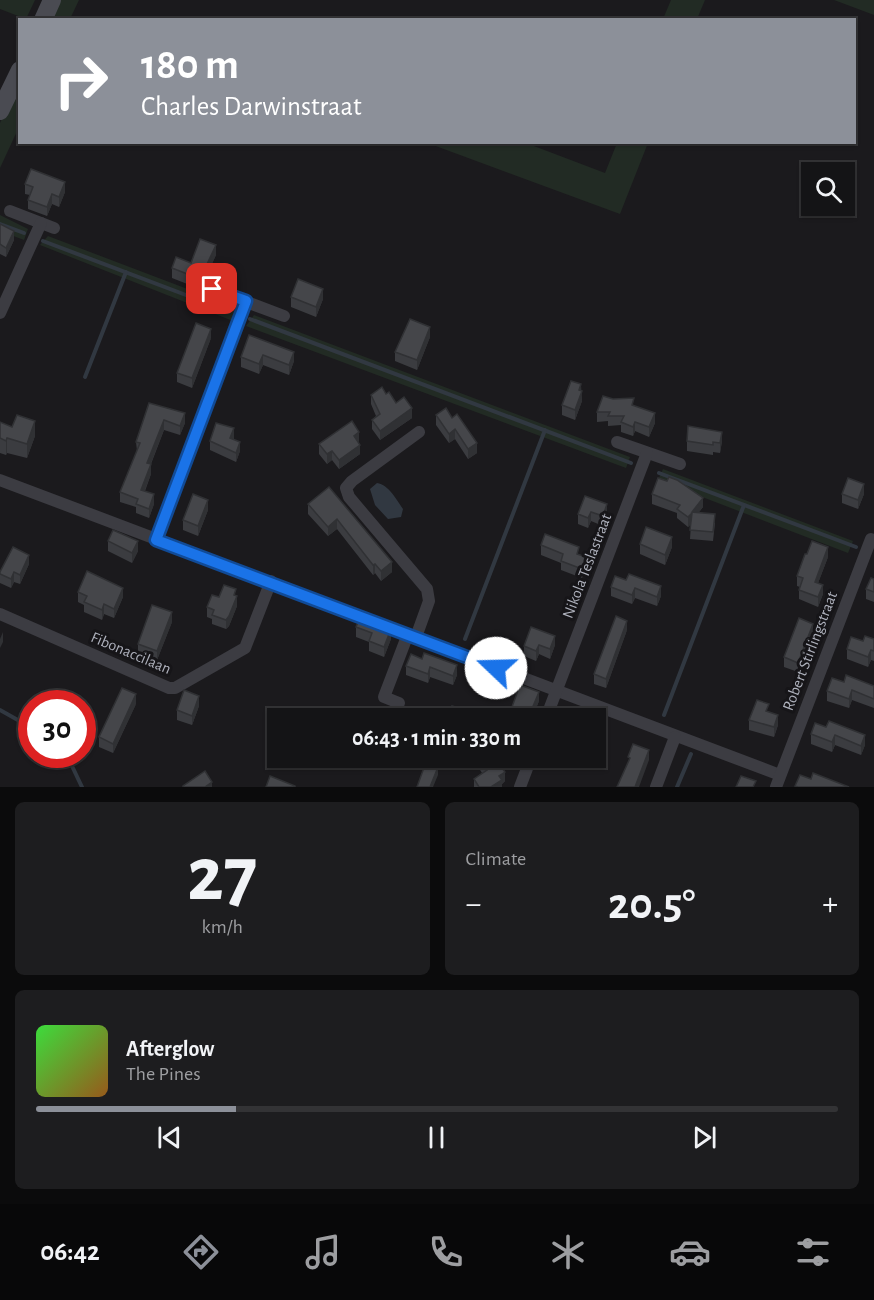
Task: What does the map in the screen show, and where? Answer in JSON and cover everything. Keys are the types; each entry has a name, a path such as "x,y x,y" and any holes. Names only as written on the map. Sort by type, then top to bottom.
{"street":[{"path":"44,18 52,0"},
{"path":"0,111 18,74"},
{"path":"10,211 54,228"},
{"path":"0,313 41,223"},
{"path":"212,289 284,316"},
{"path":"156,540 246,301"},
{"path":"399,703 384,697 429,601 427,589 349,497 346,488 352,481 419,432"},
{"path":"617,442 680,464"},
{"name":"Nikola Teslastraat","path":"550,708 647,453"},
{"path":"0,480 557,691 675,737 778,781"},
{"name":"Robert Stirlingstraat","path":"778,781 871,539"},
{"name":"Fibonaccilaan","path":"0,614 169,688 175,688 245,648 271,581"},
{"path":"656,787 675,737"},
{"path":"520,787 527,768"}],"shaded area":[{"path":"0,0 35,0 26,18 0,9"},
{"path":"58,0 79,0 70,18 50,18"},
{"path":"671,0 705,0 697,18 663,18"},
{"path":"834,0 874,0 874,15"},
{"path":"18,83 18,129 0,168 0,123"},
{"path":"529,144 605,173 617,144 648,144 620,214 433,145"},
{"path":"0,215 28,229 24,240 0,231"},
{"path":"48,236 206,296 207,293 229,301 236,307 233,321 40,245"},
{"path":"254,315 630,457 626,468 246,326"},
{"path":"663,469 853,541 848,553 658,480"},
{"path":"377,483 389,489 395,497 403,509 401,517 388,519 375,505 370,489"}],"building":[{"path":"31,169 65,182 59,197 52,194 47,207 28,200 33,187 25,184"},
{"path":"0,224 14,231 6,248 0,244"},
{"path":"200,239 216,245 200,279 172,268 176,257 191,263"},
{"path":"298,279 323,289 316,307 291,297"},
{"path":"410,319 430,327 417,360 395,352"},
{"path":"196,323 211,329 192,378 177,373"},
{"path":"249,335 294,352 289,365 263,355 259,364 241,357"},
{"path":"571,381 581,384 579,390 582,391 575,410 562,405"},
{"path":"382,387 386,394 389,392 396,403 404,397 412,408 380,431 372,420 380,414 371,395"},
{"path":"603,396 613,399 634,398 632,405 655,413 649,427 635,422 633,427 621,422 624,416 608,416 610,412 597,412"},
{"path":"149,403 185,413 180,426 164,420 147,463 151,464 141,490 154,494 149,509 136,504 138,499 120,492 140,443 136,442"},
{"path":"446,408 452,418 457,414 477,443 468,449 455,429 449,434 436,415"},
{"path":"17,415 35,421 27,444 0,438 0,422 12,427"},
{"path":"352,421 359,432 354,436 360,445 339,460 332,451 327,454 319,444"},
{"path":"216,423 234,428 230,438 240,442 236,453 210,441"},
{"path":"688,426 722,432 720,443 713,442 713,445 687,441"},
{"path":"669,477 703,498 692,512 715,514 713,532 690,530 692,513 688,517 677,509 680,505 652,494 658,478 667,481"},
{"path":"848,478 864,484 858,500 842,494"},
{"path":"329,487 392,562 381,571 375,564 373,565 337,519 328,527 308,504"},
{"path":"193,494 208,500 198,526 183,520"},
{"path":"585,496 607,504 603,516 591,512 588,518 578,514"},
{"path":"646,527 672,537 665,555 640,544"},
{"path":"113,530 138,541 132,553 108,541"},
{"path":"545,534 579,547 577,554 586,557 582,569 561,561 563,554 541,545"},
{"path":"812,541 828,547 815,582 823,585 818,597 799,590 803,578 797,576"},
{"path":"13,547 29,555 20,575 14,572 11,579 0,572"},
{"path":"87,571 123,588 114,609 104,604 102,610 84,602 87,596 78,592"},
{"path":"629,574 661,586 657,597 635,588 632,595 611,587 615,576 626,580"},
{"path":"871,578 874,579 874,592 866,589"},
{"path":"224,585 236,589 234,595 237,596 226,620 212,615 214,610 207,607 212,595 219,597"},
{"path":"152,605 172,612 157,651 138,644"},
{"path":"616,616 627,621 606,679 594,674"},
{"path":"360,617 391,629 384,647 369,641 372,633 356,627"},
{"path":"799,618 813,624 798,663 784,657"},
{"path":"531,627 555,636 550,649 539,645 536,651 524,646"},
{"path":"865,636 874,639 874,651 871,650 868,657 847,649 851,637 863,641"},
{"path":"424,653 457,665 453,676 430,667 428,674 406,666 411,654 422,659"},
{"path":"846,675 874,686 874,699 852,690 849,699 827,691 832,678 844,682"},
{"path":"520,685 539,692 532,708 512,708"},
{"path":"122,688 136,694 113,744 99,737"},
{"path":"184,690 199,696 192,716 177,710"},
{"path":"757,700 769,704 766,711 778,715 774,727 749,720"},
{"path":"829,721 865,735 861,746 835,735 832,742 811,734 815,723 826,727"},
{"path":"633,744 649,750 635,787 617,787 630,758 628,757"},
{"path":"424,768 438,768 430,787 417,787"},
{"path":"486,768 502,768 505,772 499,776 502,780 491,787 479,787 474,779 487,770"},
{"path":"205,771 212,782 205,787 183,787 183,786"},
{"path":"813,773 849,787 795,786 800,775 811,779"},
{"path":"270,776 295,786 295,787 266,787"},
{"path":"741,776 756,781 753,787 736,787"}],"waterway":[{"path":"0,224 24,233"},
{"path":"43,241 223,309"},
{"path":"85,377 126,272"},
{"path":"250,319 631,463"},
{"path":"465,639 545,430"},
{"path":"659,473 856,547"},
{"path":"664,715 744,505"},
{"path":"0,710 18,720"},
{"path":"677,787 691,754"},
{"path":"73,768 82,787"}],"route":[{"path":"212,289 246,301 156,540 271,581 496,668"}]}
